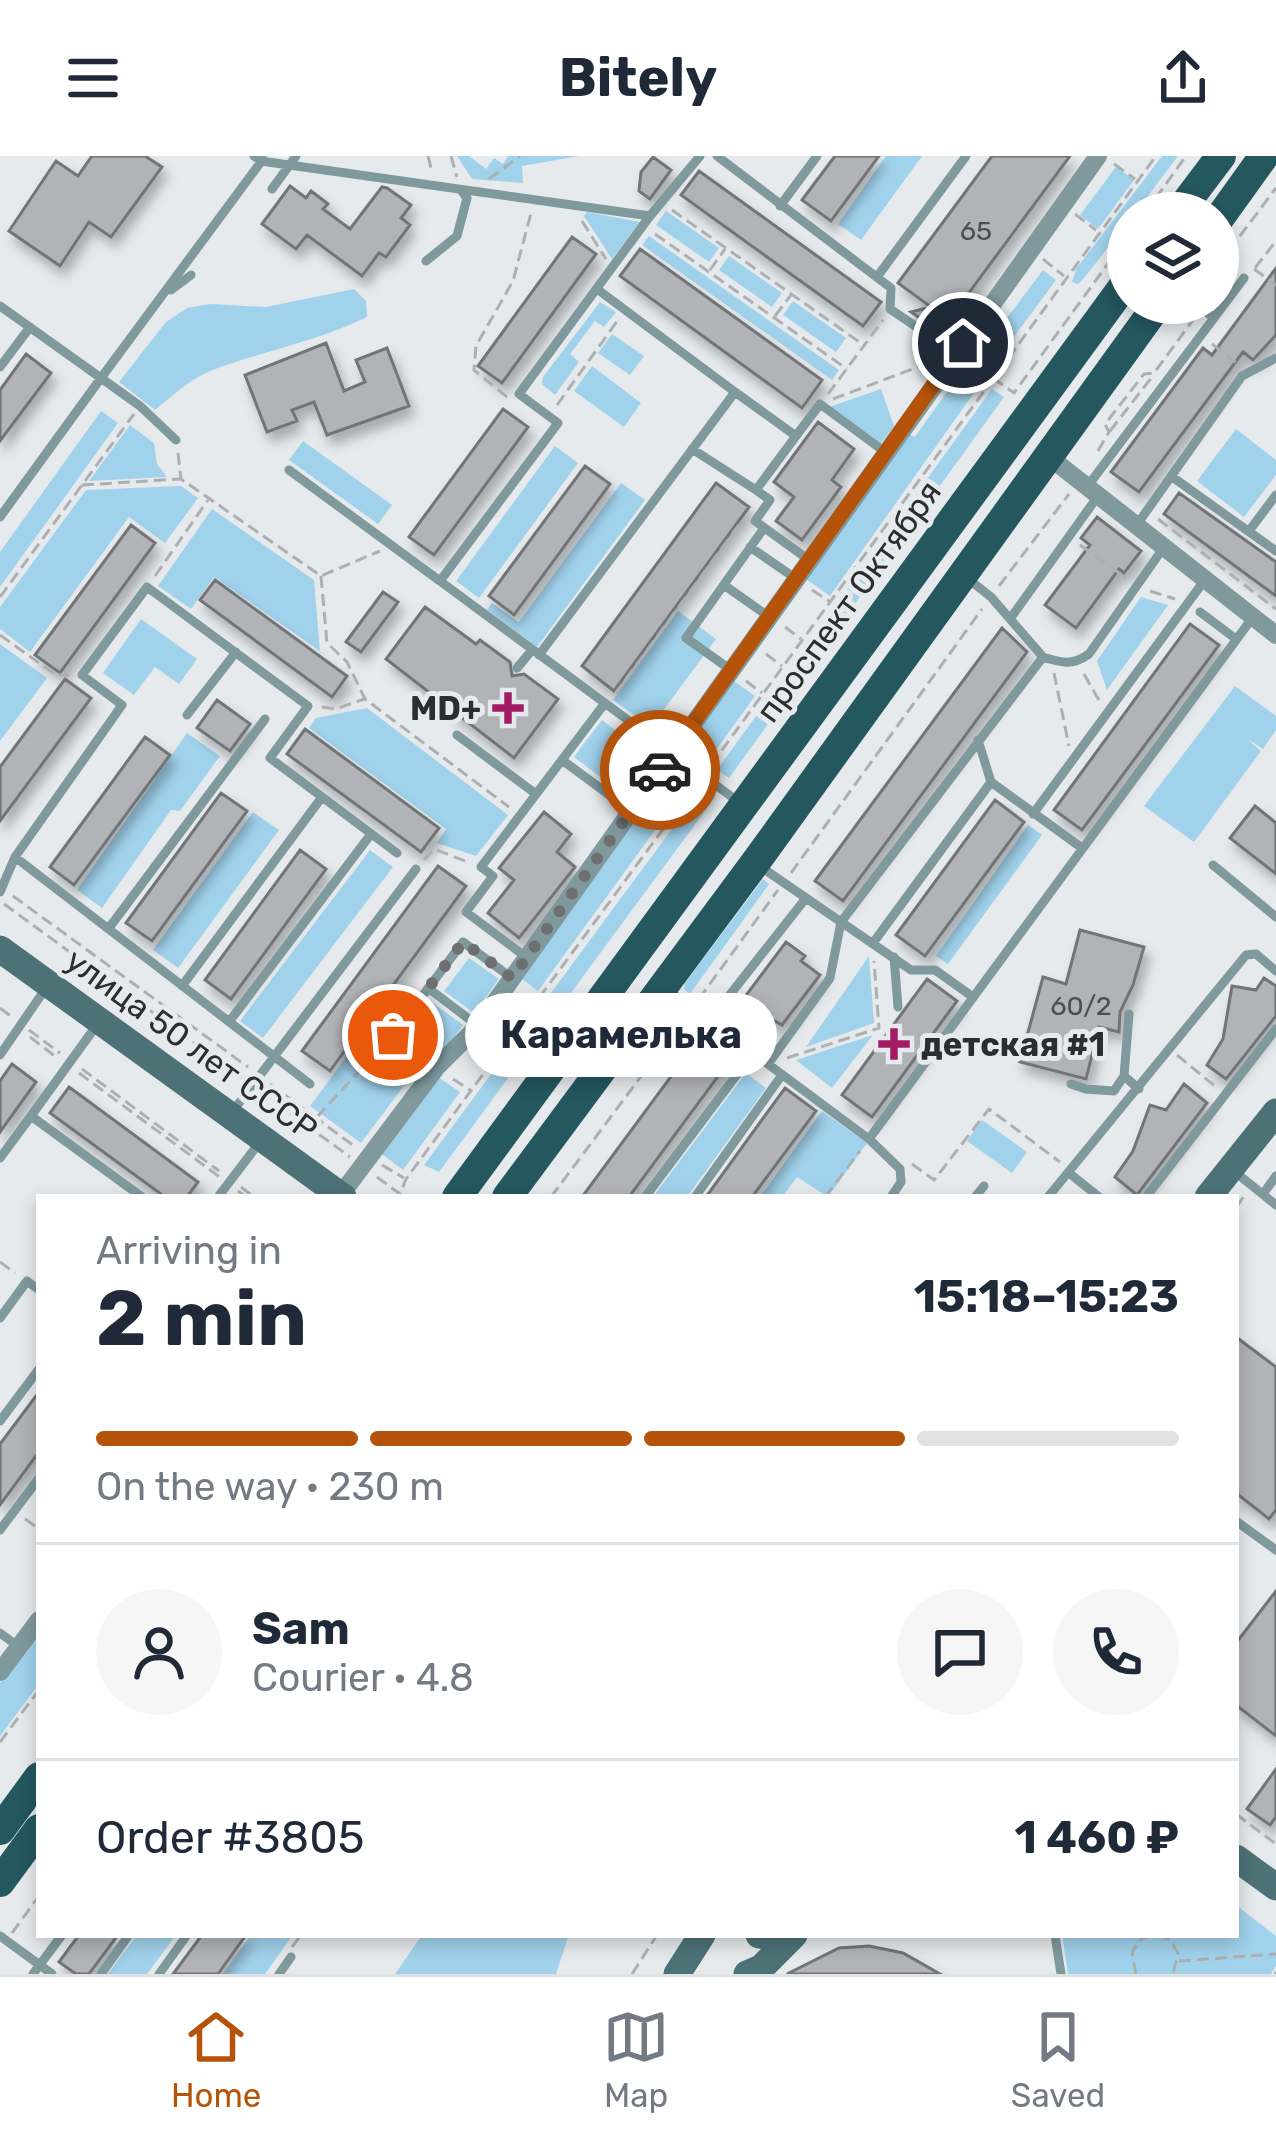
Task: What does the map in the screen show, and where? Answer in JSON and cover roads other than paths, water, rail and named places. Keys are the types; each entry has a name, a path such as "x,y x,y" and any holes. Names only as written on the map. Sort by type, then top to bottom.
{"main road":[{"path":"1209,192 1247,166"},
{"name":"проспект Октября","path":"459,1194 1107,309"},
{"path":"509,1194 1144,324"},
{"name":"улица 50 лет СССР","path":"0,949 337,1194"},
{"path":"1210,1194 1276,1112"},
{"path":"0,1830 36,1781"},
{"path":"0,1882 36,1833"},
{"path":"1239,1860 1276,1887"},
{"path":"667,1974 681,1938"},
{"path":"677,1974 700,1938"},
{"path":"747,1974 797,1938"}],"street":[{"path":"341,1194 436,1068 478,1026 959,348 1103,158"},
{"path":"1048,456 1142,518 1164,547 1276,634"},
{"path":"0,1672 36,1624"}],"lane":[{"path":"440,581 558,423 519,394 700,156"},
{"path":"717,156 891,288 890,309 959,348"},
{"path":"780,206 817,156"},
{"path":"877,278 966,156"},
{"path":"0,517 260,158 572,204 647,221"},
{"path":"272,189 293,160"},
{"path":"426,261 457,236 467,197 463,190"},
{"path":"161,296 190,275"},
{"path":"1239,285 1244,278"},
{"path":"597,290 796,436"},
{"path":"0,305 140,406 176,440"},
{"path":"1010,619 1091,484 1210,324"},
{"path":"0,368 30,327"},
{"path":"1142,518 1242,376 1276,358"},
{"path":"517,668 536,652 735,392"},
{"path":"759,492 820,404 885,452"},
{"path":"692,449 770,500 755,521 809,560"},
{"path":"289,470 743,806"},
{"path":"1172,476 1276,551"},
{"path":"1249,531 1276,495"},
{"path":"731,670 686,638 764,527"},
{"path":"750,547 795,578"},
{"path":"963,575 991,597 1047,658 1064,664 1089,654 1164,547"},
{"path":"1033,814 1205,580"},
{"path":"724,584 769,616"},
{"path":"2,890 15,856 122,705 82,675 148,587 308,706 270,758 397,853"},
{"path":"1199,612 1236,639"},
{"path":"869,1139 1253,617"},
{"path":"188,715 236,652"},
{"path":"768,1064 830,978 841,922 978,740 1047,658"},
{"path":"526,957 466,911 493,876 481,867 606,704"},
{"path":"109,928 266,719"},
{"path":"457,735 536,794"},
{"path":"978,740 991,782 1082,848"},
{"path":"562,760 631,811"},
{"path":"873,943 991,782"},
{"path":"182,986 322,797"},
{"path":"229,1022 371,834"},
{"path":"15,856 310,1084"},
{"path":"755,863 911,970 935,970 973,997"},
{"path":"1213,865 1276,916"},
{"path":"229,1115 416,869"},
{"path":"710,1020 806,898"},
{"path":"436,1068 393,1035 463,942 512,978"},
{"path":"1051,1194 1246,955 1256,954 1276,971"},
{"path":"893,957 898,1007"},
{"path":"0,1055 49,984"},
{"path":"664,987 869,1139 902,1175 892,1194"},
{"path":"428,988 478,1026"},
{"path":"1071,1084 1114,1091 1124,1076 1129,1014"},
{"path":"0,1158 100,1021"},
{"path":"1148,1194 1276,1030"},
{"path":"646,1194 753,1053"},
{"path":"697,1194 782,1075"},
{"path":"1124,1076 1139,1089"},
{"path":"31,1116 138,1194"},
{"path":"220,1194 262,1139"},
{"path":"1230,1168 1276,1205"},
{"path":"1070,1172 1096,1194"},
{"path":"1262,1194 1276,1176"},
{"path":"977,1194 983,1186"},
{"path":"0,1318 27,1281 36,1288"},
{"path":"0,1421 36,1373"},
{"path":"0,1530 36,1482"},
{"path":"1239,1523 1276,1550"},
{"path":"0,1633 19,1647"},
{"path":"3,1938 36,1969 52,1974"},
{"path":"36,1969 60,1938"},
{"path":"101,1974 127,1938"},
{"path":"159,1974 186,1938"},
{"path":"1055,1938 1061,1974"},
{"path":"280,1974 291,1957"}],"place":[{"name":"MD+","path":"508,708"},
{"name":"Карамелька","path":"393,1035"},
{"name":"детская #1","path":"894,1044"}]}
